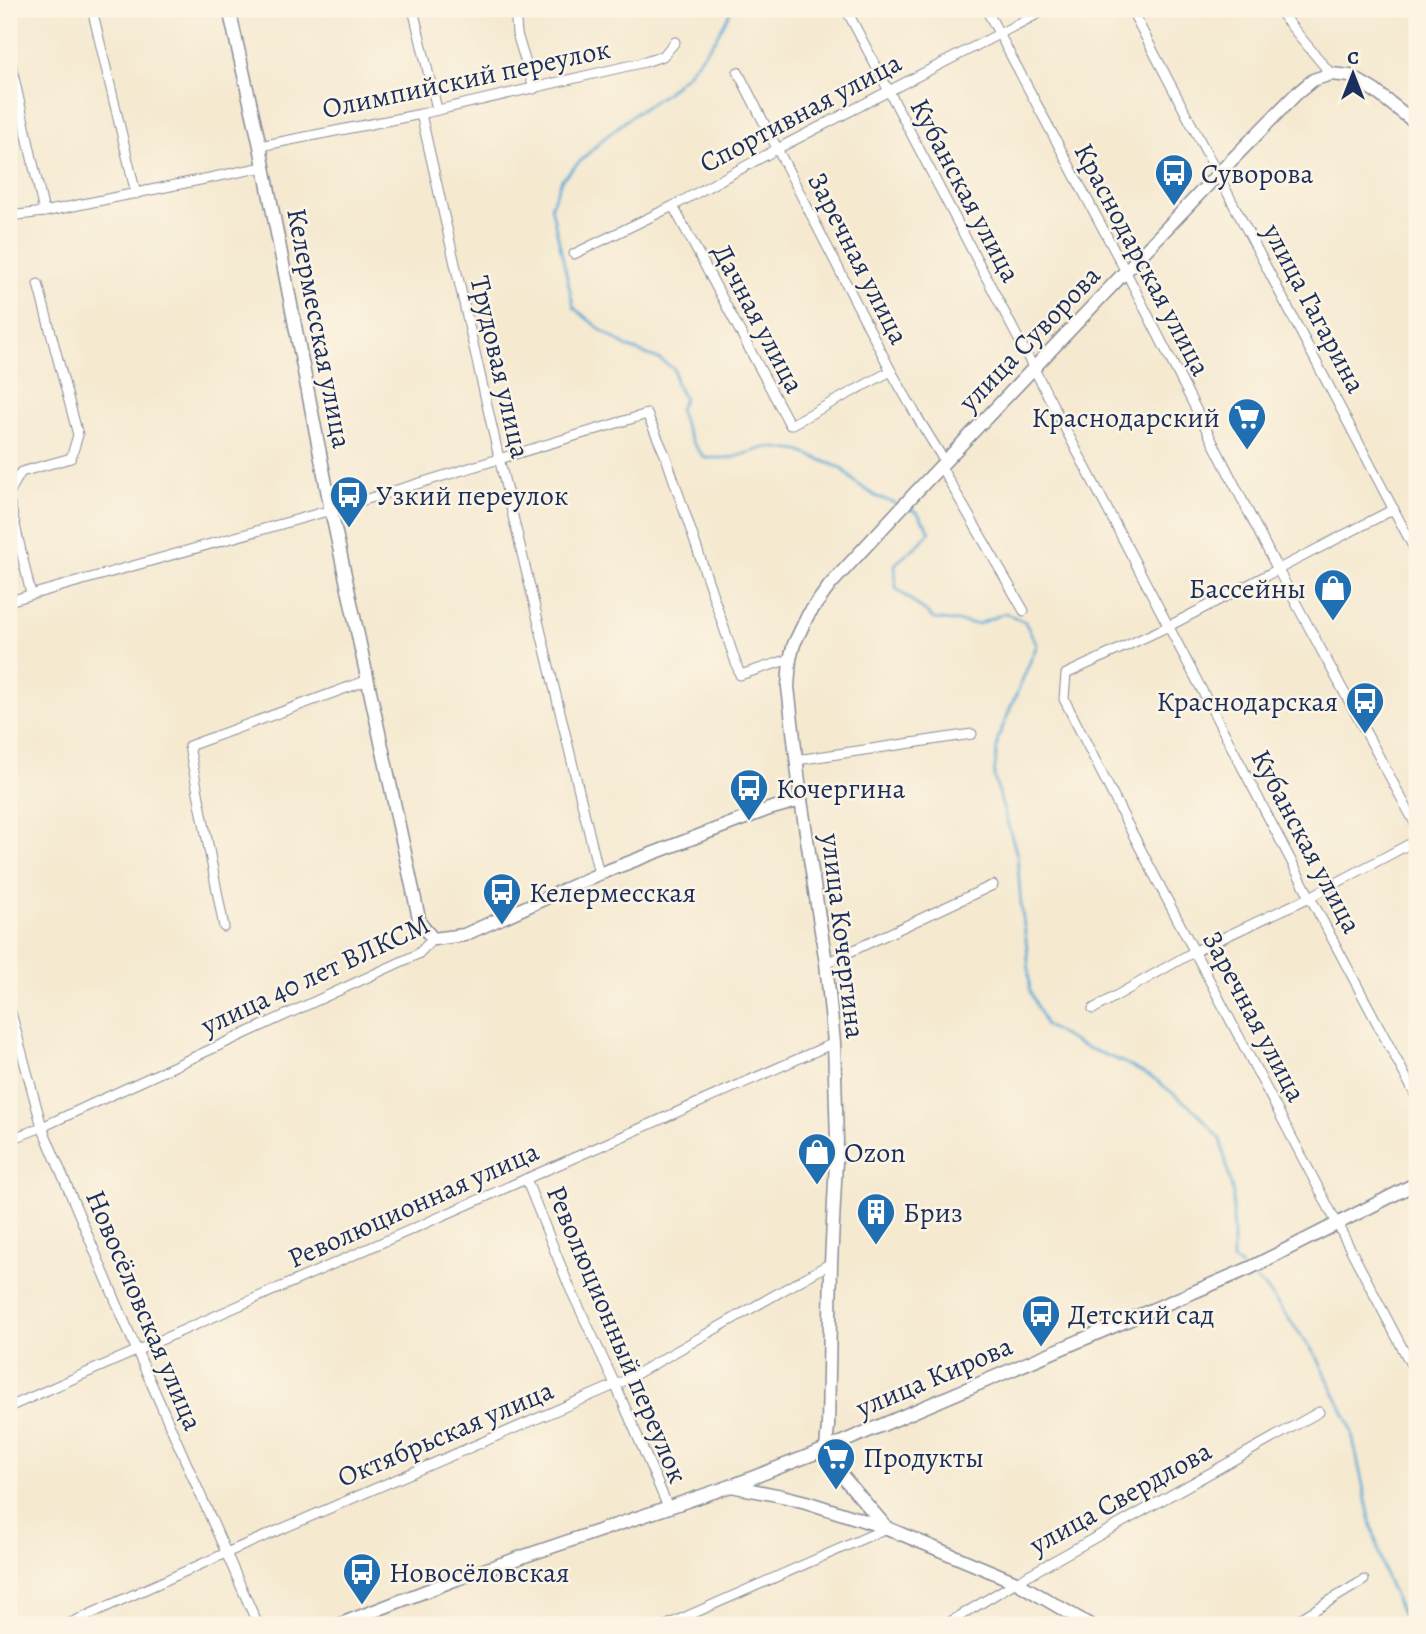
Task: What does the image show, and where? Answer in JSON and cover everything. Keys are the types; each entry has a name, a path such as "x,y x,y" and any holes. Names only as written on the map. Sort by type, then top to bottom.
{"street":[{"path":"92,9 136,194"},
{"name":"Келермесская улица","path":"229,9 260,146 331,510 420,923 433,939"},
{"path":"413,9 437,109"},
{"path":"515,9 517,34 534,89"},
{"name":"Кубанская улица","path":"846,9 1417,1098"},
{"name":"Краснодарская улица","path":"986,9 1126,272 1278,570 1417,827"},
{"name":"Спортивная улица","path":"574,254 673,206 1047,9"},
{"name":"улица Гагарина","path":"1132,9 1417,554"},
{"path":"1277,9 1331,74 1350,76 1375,91 1417,124"},
{"name":"Олимпийский переулок","path":"260,146 421,114 645,62 663,56 675,42"},
{"path":"9,55 44,212"},
{"name":"Заречная улица","path":"738,72 891,371 1024,611"},
{"name":"улица Суворова","path":"790,659 808,615 830,585 915,493 1295,95 1313,80 1331,74"},
{"name":"Трудовая улица","path":"421,114 499,458 599,874"},
{"path":"9,216 44,212 264,167"},
{"name":"Дачная улица","path":"673,206 790,425 891,371"},
{"path":"9,493 21,472 71,458 78,435 38,284"},
{"path":"9,601 331,510 647,414 666,457 740,675 790,659"},
{"path":"9,499 31,594"},
{"path":"1169,626 1394,509"},
{"name":"Заречная улица","path":"1169,626 1066,674 1064,699 1417,1376"},
{"name":"улица Кочергина","path":"790,659 788,687 834,1042 837,1141 826,1449"},
{"path":"224,927 189,746 368,680"},
{"path":"797,760 972,734"},
{"name":"улица 40 лет ВЛКСМ","path":"9,1140 418,954 433,939 464,935 599,874 769,809 801,800"},
{"path":"1093,1009 1195,951 1310,897 1417,840"},
{"path":"826,964 993,885"},
{"name":"Новосёловская улица","path":"9,1005 42,1127 258,1625"},
{"name":"Революционная улица","path":"9,1407 834,1042"},
{"name":"Революционный переулок","path":"526,1179 569,1286 668,1507"},
{"name":"улица Кирова","path":"338,1625 457,1579 731,1486 826,1449 1250,1268 1417,1183"},
{"name":"Октябрьская улица","path":"66,1625 615,1384 831,1263"},
{"name":"улица Свердлова","path":"945,1625 1016,1582 1319,1412"},
{"path":"826,1449 838,1471 887,1528"},
{"path":"731,1486 782,1496 887,1528 1016,1582 1090,1625"},
{"path":"667,1625 887,1528"},
{"path":"1290,1625 1364,1580"}],"waterway":[{"path":"732,9 716,38 686,75 603,139 562,179 551,206 574,308 629,348 659,359 674,369 676,384 684,398 679,409 684,424 692,441 705,458 731,458 768,447 799,451 841,468 875,496 897,504"},
{"path":"907,508 917,512 930,531 895,564 896,588 934,619 978,624 1005,613 1025,622 1037,645 998,738 994,777 1017,855 1030,991 1046,1026 1156,1080 1197,1112 1221,1140 1233,1195 1233,1260 1241,1267"},
{"path":"1249,1274 1266,1288 1317,1357 1350,1425 1385,1575 1407,1625"}],"place":[{"name":"Суворова","path":"1174,207"},
{"name":"Краснодарский","path":"1247,451"},
{"name":"Узкий переулок","path":"349,529"},
{"name":"Бассейны","path":"1333,622"},
{"name":"Краснодарская","path":"1365,735"},
{"name":"Кочергина","path":"749,822"},
{"name":"Келермесская","path":"502,926"},
{"name":"Ozon","path":"817,1186"},
{"name":"Бриз","path":"876,1246"},
{"name":"Детский сад","path":"1041,1348"},
{"name":"Продукты","path":"836,1491"},
{"name":"Новосёловская","path":"362,1606"}]}
